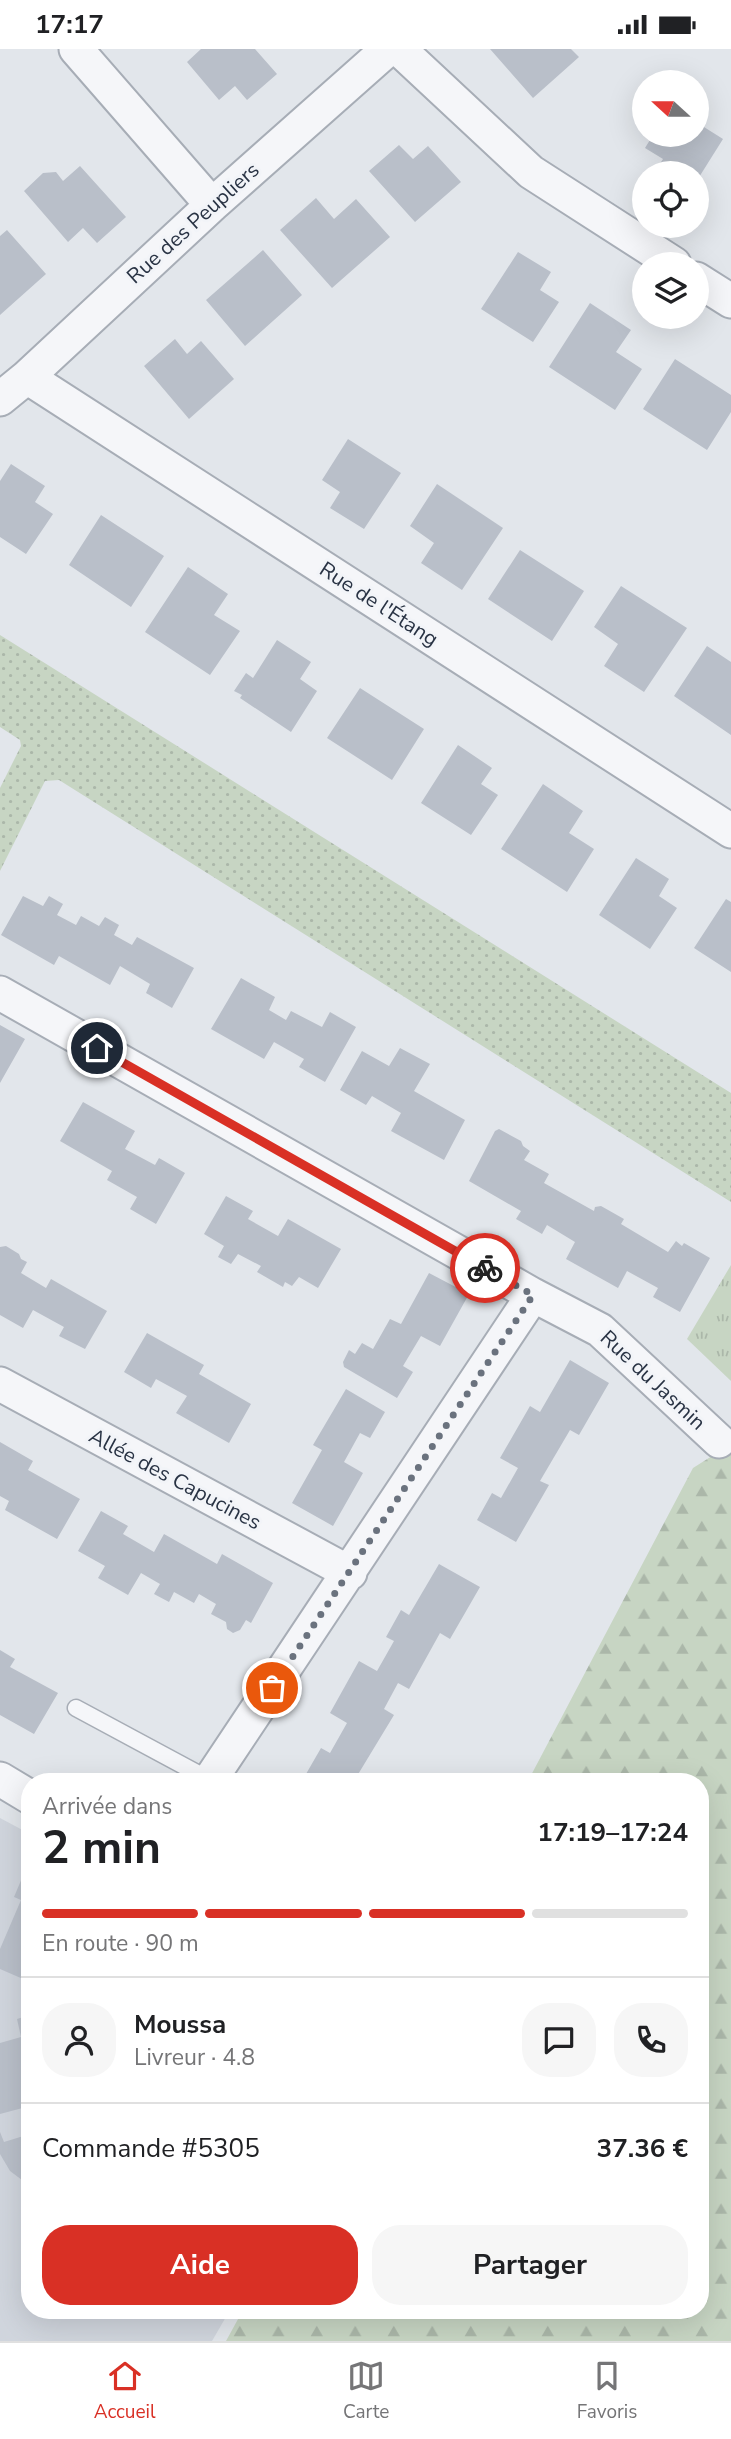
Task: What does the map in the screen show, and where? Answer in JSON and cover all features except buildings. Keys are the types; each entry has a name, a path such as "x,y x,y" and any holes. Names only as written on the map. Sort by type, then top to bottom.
{"street":[{"path":"76,49 212,205"},
{"name":"Rue des Peupliers","path":"0,399 388,49"},
{"path":"399,49 531,172 655,252"},
{"path":"709,287 731,301"},
{"name":"Rue de l'Étang","path":"27,377 731,831"},
{"name":"Rue du Jasmin","path":"0,993 533,1295 600,1329 719,1441"},
{"path":"216,1773 533,1295"},
{"name":"Allée des Capucines","path":"0,1384 350,1573"},
{"path":"0,1779 21,1792"}],"lane":[{"path":"76,1708 196,1773"}],"shaded area":[{"path":"0,1818 21,1829 21,2319 225,2319 212,2341 0,2341"}],"green space":[{"path":"0,635 731,1093 731,1202 59,780 45,781 0,871 0,788 21,746 20,740 0,727"},
{"path":"731,1265 731,1381 687,1339"},
{"path":"731,1444 731,2341 226,2341 238,2319 709,2319 709,1773 532,1773 693,1468"}],"way so far":[{"path":"272,1688 533,1295 485,1268"}],"route":[{"path":"97,1048 485,1268"}]}
